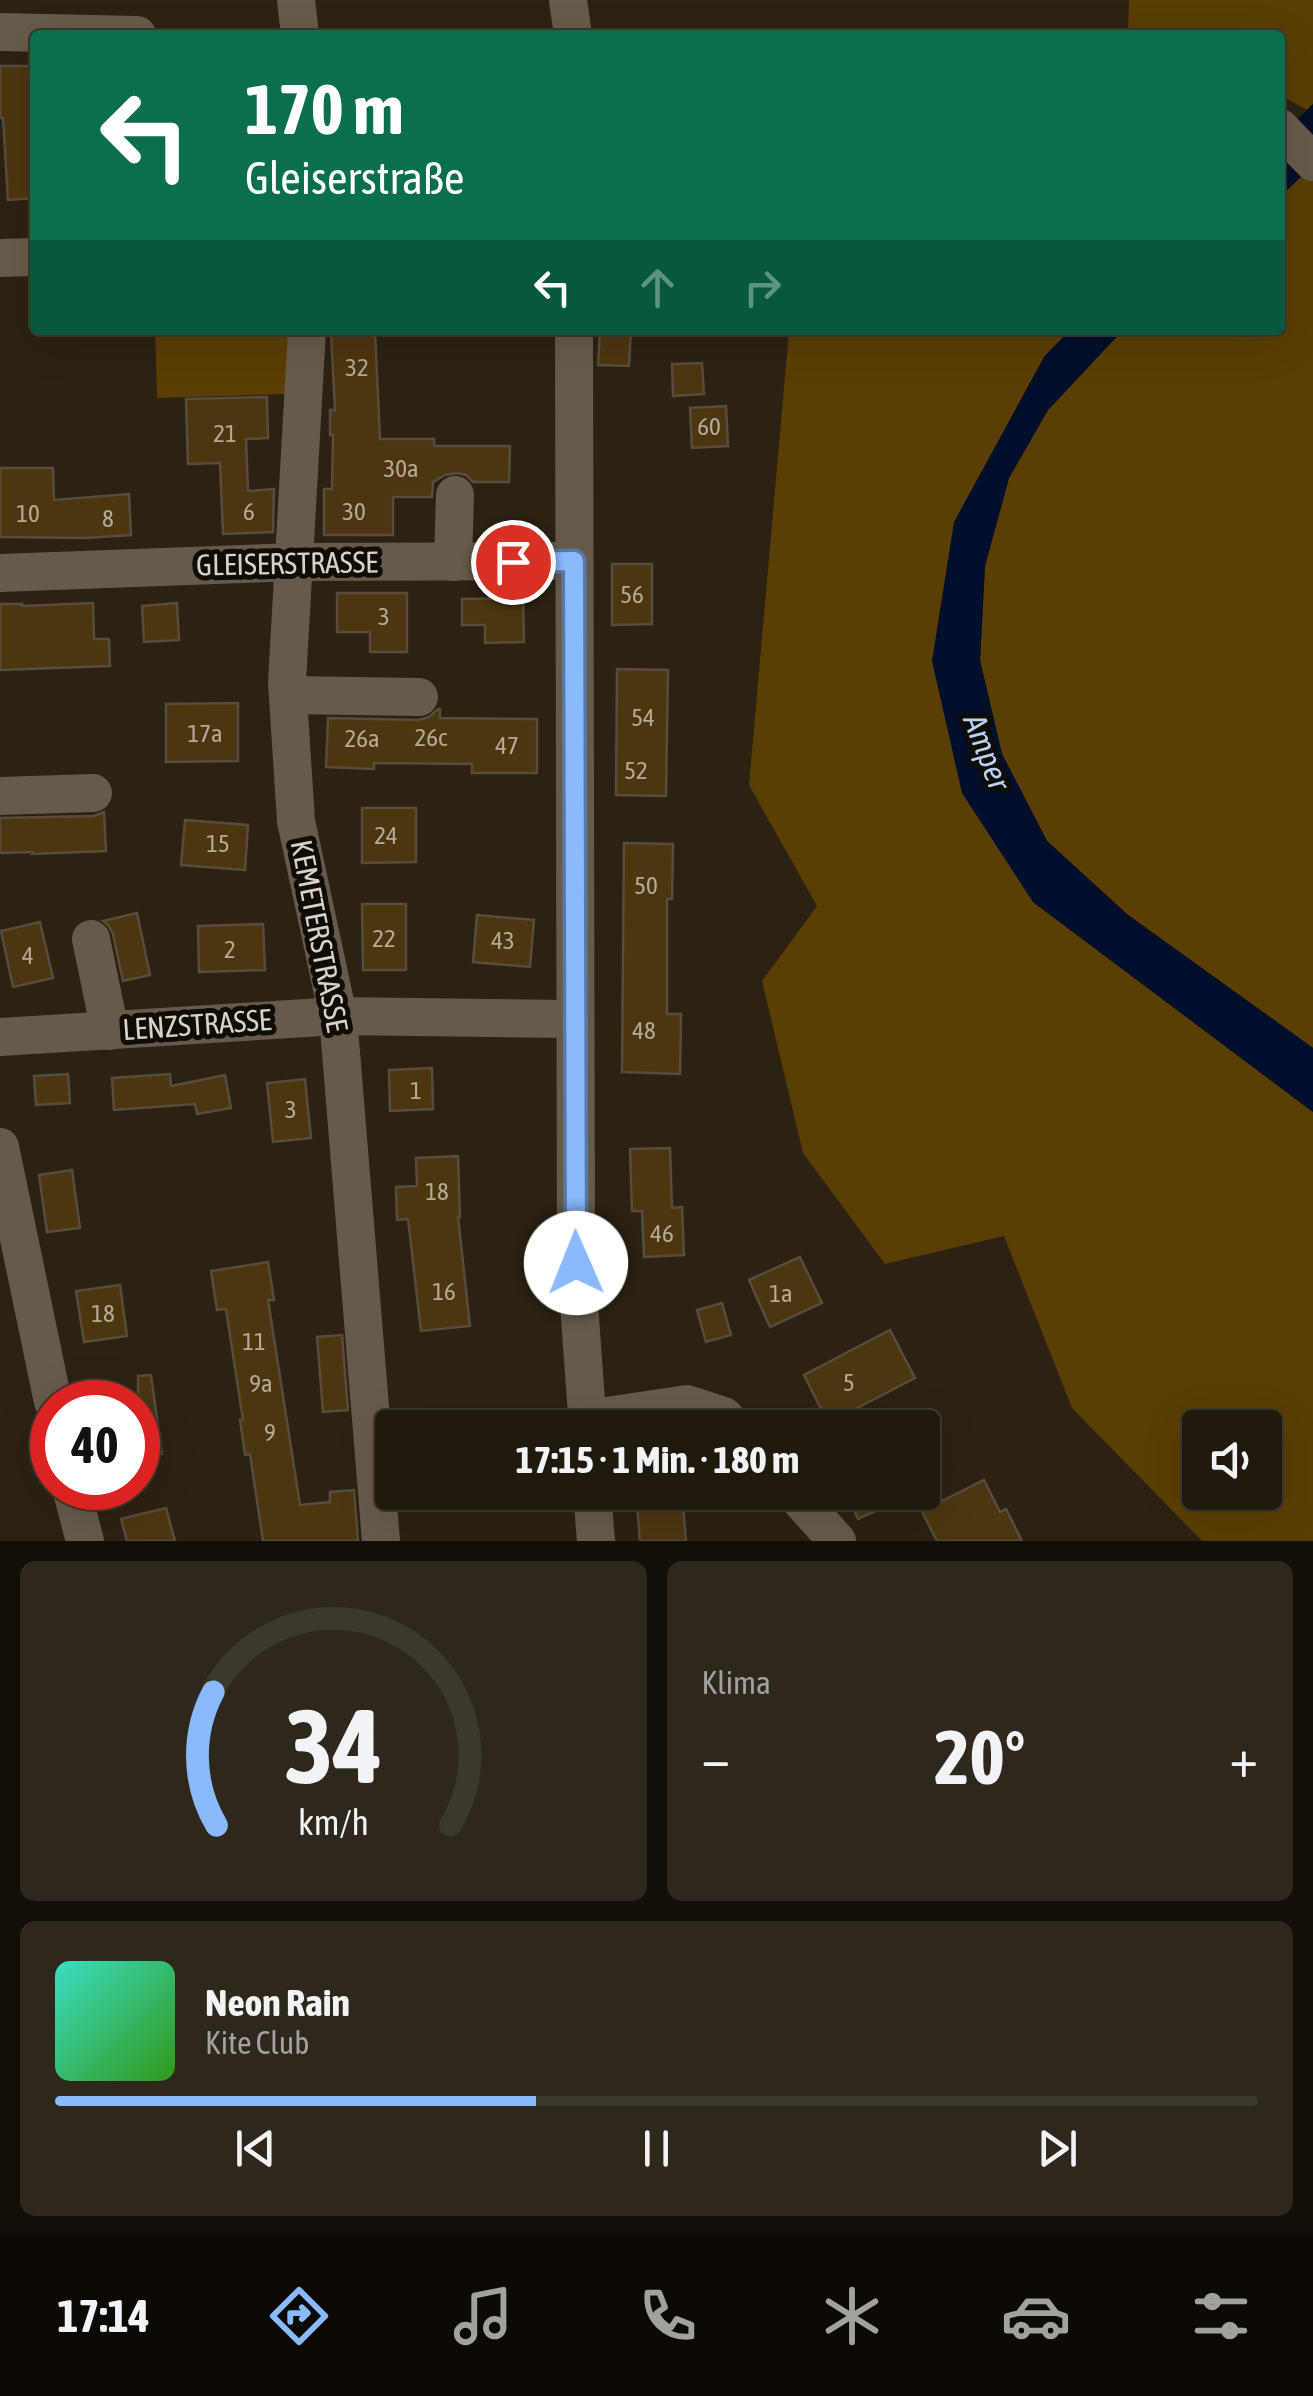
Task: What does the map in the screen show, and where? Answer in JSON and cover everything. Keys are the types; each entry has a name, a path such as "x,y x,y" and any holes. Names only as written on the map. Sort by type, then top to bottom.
{"street":[{"path":"296,0 299,30"},
{"path":"568,0 571,30"},
{"path":"0,32 30,33"},
{"path":"1285,133 1313,162"},
{"path":"0,258 30,257"},
{"name":"KEMETERSTRASSE","path":"308,335 288,695 296,820 338,1016 382,1541"},
{"path":"574,335 576,1263 586,1410"},
{"path":"453,562 455,495"},
{"name":"GLEISERSTRASSE","path":"0,573 295,562 574,561"},
{"path":"288,695 418,696"},
{"path":"0,796 93,793"},
{"path":"90,939 110,1031"},
{"name":"LENZSTRASSE","path":"0,1037 338,1016 574,1019"},
{"path":"0,1147 48,1380"},
{"path":"655,1410 687,1404 706,1410"},
{"path":"77,1510 85,1541"},
{"path":"593,1510 596,1541"},
{"path":"810,1510 837,1541"}],"shaded area":[{"path":"1129,0 1313,0 1313,104 1307,110 1285,98 1285,30 1128,30"},
{"path":"1313,165 1313,1048 1128,915 1047,841 1002,754 980,661 985,566 1009,478 1048,410 1118,335 1285,335 1285,192"},
{"path":"155,335 289,335 287,394 157,398"},
{"path":"789,335 1065,335 1044,357 932,661 1033,902 1313,1112 1313,1541 1202,1541 1072,1408 1004,1236 885,1264 803,1153 762,981 817,906 749,785"}],"water":[{"path":"1313,104 1313,165 1285,192 1285,132"},
{"name":"Amper","path":"1065,335 1118,335 1048,410 1009,478 985,566 980,660 1002,754 1047,841 1128,915 1313,1048 1313,1112 1033,902 962,793 932,661 954,522 1044,357"}],"building":[{"path":"0,66 30,66 30,198 8,200 0,118"},
{"path":"331,335 375,335 380,439 434,439 434,446 510,446 509,482 473,482 466,475 445,475 433,482 432,497 393,497 393,535 324,535 324,489 332,489 330,410 335,410"},
{"path":"600,335 631,335 629,366 598,365"},
{"path":"702,363 704,394 673,396 672,364"},
{"path":"267,397 268,438 246,439 248,491 274,489 273,532 223,534 220,463 188,464 186,399"},
{"path":"726,406 728,446 692,448 690,408"},
{"path":"0,468 53,468 54,500 129,494 131,535 0,537"},
{"path":"612,564 652,564 652,624 612,625"},
{"path":"337,593 407,593 407,652 370,652 370,632 337,632"},
{"path":"523,598 524,642 485,643 485,625 462,625 462,599"},
{"path":"93,603 94,639 109,639 110,666 0,670 0,604"},
{"path":"177,603 179,640 144,642 142,606"},
{"path":"617,669 668,670 666,796 616,795"},
{"path":"238,703 238,761 166,762 166,704"},
{"path":"438,709 440,718 537,719 537,773 472,773 472,764 374,763 374,769 326,767 328,718 419,720"},
{"path":"362,808 416,808 416,862 362,863"},
{"path":"104,812 106,851 0,853 0,818 94,816"},
{"path":"185,820 248,825 245,870 181,865"},
{"path":"624,843 673,844 672,899 667,899 667,1014 681,1014 680,1074 622,1072"},
{"path":"362,904 406,904 406,970 363,970"},
{"path":"137,913 150,975 123,981 113,934 103,921"},
{"path":"477,915 534,920 530,967 473,962"},
{"path":"40,922 53,978 13,987 1,931"},
{"path":"263,924 265,970 199,972 198,926"},
{"path":"432,1068 433,1109 390,1111 389,1070"},
{"path":"68,1074 70,1103 36,1105 34,1076"},
{"path":"170,1074 171,1086 225,1075 231,1108 197,1114 195,1104 114,1110 112,1078"},
{"path":"305,1079 311,1138 273,1142 267,1083"},
{"path":"670,1148 672,1208 682,1207 684,1255 644,1257 642,1211 632,1211 630,1149"},
{"path":"458,1156 458,1217 470,1326 421,1331 408,1219 397,1220 396,1187 417,1186 416,1158"},
{"path":"72,1170 80,1228 47,1232 39,1175"},
{"path":"800,1257 822,1303 770,1327 749,1280"},
{"path":"268,1262 274,1300 268,1300 300,1505 330,1502 330,1492 354,1490 358,1541 263,1541 250,1454 245,1455 226,1309 217,1310 211,1271"},
{"path":"120,1285 127,1336 84,1342 76,1291"},
{"path":"722,1303 731,1335 706,1342 697,1310"},
{"path":"890,1330 915,1378 853,1410 822,1410 804,1375"},
{"path":"342,1335 348,1410 323,1412 317,1337"},
{"path":"984,1480 1000,1512 1006,1509 1022,1541 937,1541 921,1510 940,1510 940,1502"},
{"path":"166,1508 175,1541 127,1541 121,1519"},
{"path":"637,1510 683,1510 686,1541 640,1541"},
{"path":"854,1510 878,1510 858,1519"}],"route":[{"path":"513,562 574,561 576,1263"}]}
